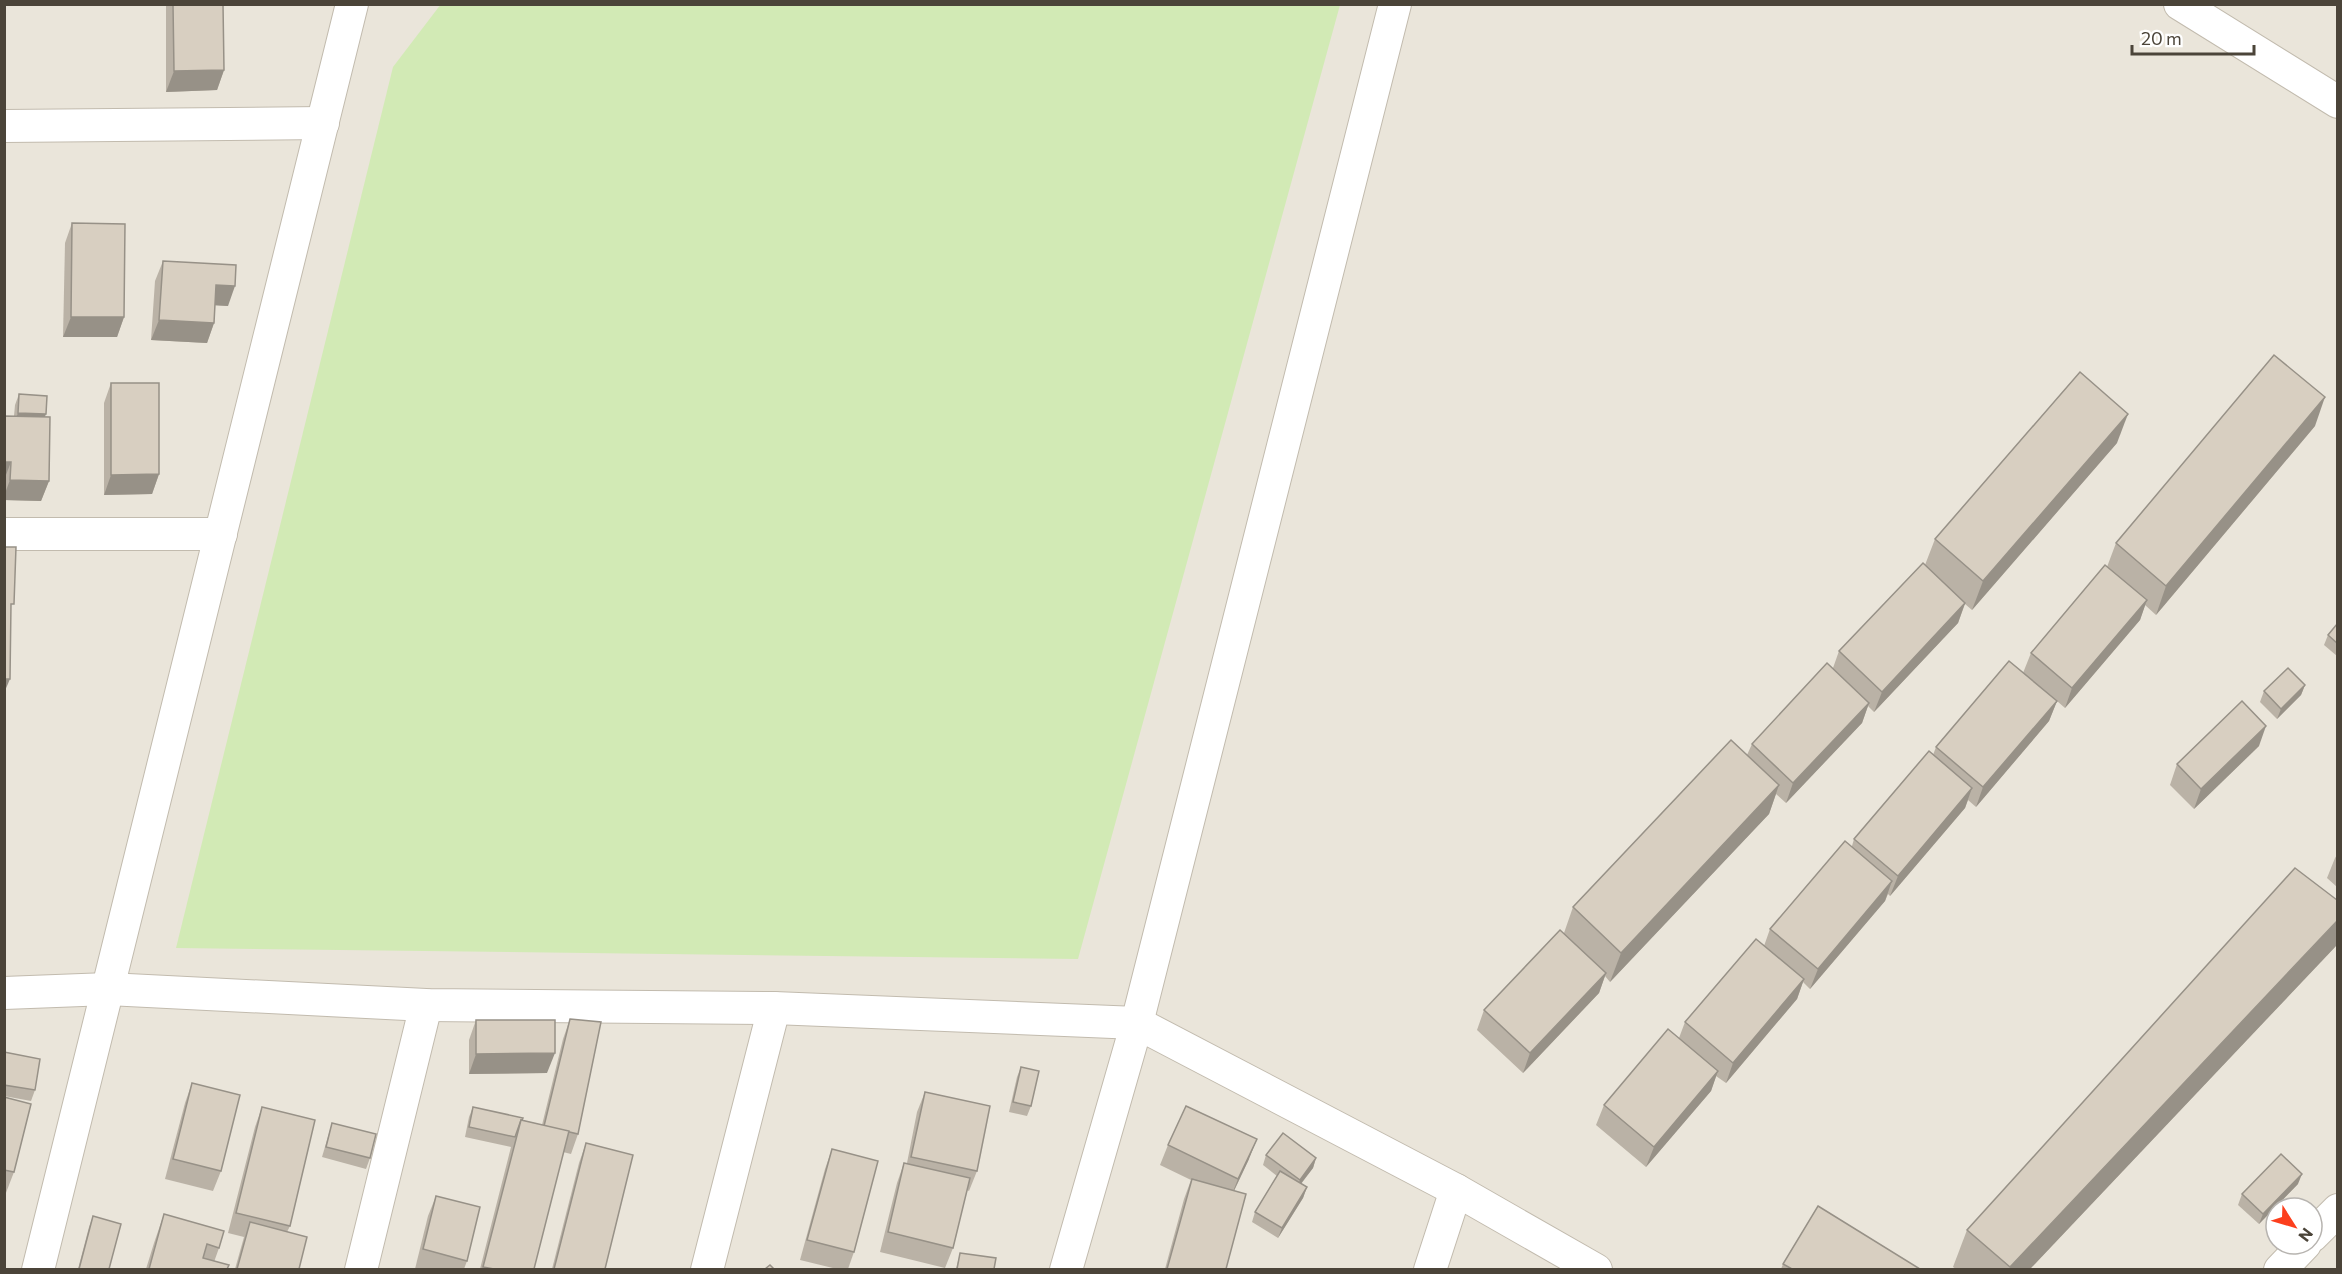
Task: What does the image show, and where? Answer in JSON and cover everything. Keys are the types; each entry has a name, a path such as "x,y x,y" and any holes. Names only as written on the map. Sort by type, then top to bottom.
{"street":[{"path":"38,1269 352,4"},
{"path":"1066,1269 1137,1023 1395,4"},
{"path":"2180,4 2337,102"},
{"path":"4,126 323,123"},
{"path":"4,534 221,534"},
{"path":"4,993 108,989 426,1005 774,1008 1137,1023 1456,1190 1596,1269"},
{"path":"361,1269 426,1005"},
{"path":"707,1269 774,1008"},
{"path":"1430,1269 1456,1190"},
{"path":"2324,1224 2337,1210"},
{"path":"2280,1269 2292,1256"}],"shaded area":[{"path":"5,5 2337,5 2337,1269 5,1270"}],"green space":[{"path":"441,4 1340,5 1078,959 176,948 393,67"}],"building":[{"path":"173,4 223,4 224,70 174,71"},
{"path":"72,223 125,224 124,317 71,317"},
{"path":"163,261 236,265 235,286 216,285 214,323 159,320"},
{"path":"2274,355 2325,397 2166,586 2116,543"},
{"path":"2080,372 2128,414 1983,581 1935,539"},
{"path":"111,383 159,383 159,474 111,475"},
{"path":"19,394 47,396 46,414 18,413"},
{"path":"4,416 50,417 49,481 10,480 11,462 4,462"},
{"path":"4,547 16,547 14,604 11,604 10,679 4,679"},
{"path":"1923,563 1965,603 1882,692 1839,651"},
{"path":"2105,565 2147,600 2072,688 2031,653"},
{"path":"2337,624 2337,643 2328,635"},
{"path":"2009,661 2057,701 1983,787 1936,747"},
{"path":"1827,663 1869,703 1793,783 1752,744"},
{"path":"2288,668 2305,685 2281,709 2264,691"},
{"path":"2242,701 2266,726 2201,789 2177,764"},
{"path":"1731,740 1779,785 1621,953 1573,907"},
{"path":"1929,751 1972,788 1898,876 1854,839"},
{"path":"1845,841 1892,881 1818,969 1770,929"},
{"path":"2295,868 2337,900 2337,921 2010,1267 1967,1230"},
{"path":"1560,930 1606,973 1530,1053 1484,1010"},
{"path":"1756,939 1804,979 1733,1063 1685,1022"},
{"path":"570,1019 601,1022 578,1134 544,1126"},
{"path":"476,1020 555,1020 555,1053 476,1054"},
{"path":"1668,1029 1718,1071 1654,1147 1604,1105"},
{"path":"4,1052 40,1059 35,1090 4,1085"},
{"path":"1021,1067 1039,1071 1031,1106 1013,1102"},
{"path":"192,1083 240,1095 221,1171 173,1159"},
{"path":"925,1092 990,1106 977,1171 911,1157"},
{"path":"4,1097 31,1104 14,1172 4,1170"},
{"path":"1186,1106 1257,1139 1238,1179 1168,1145"},
{"path":"262,1107 315,1120 290,1226 236,1213"},
{"path":"473,1107 523,1118 515,1137 469,1127"},
{"path":"521,1120 569,1131 534,1269 483,1267"},
{"path":"332,1123 376,1134 370,1158 326,1147"},
{"path":"1283,1133 1316,1158 1300,1180 1266,1155"},
{"path":"586,1143 633,1155 605,1269 554,1269"},
{"path":"832,1149 878,1161 854,1252 807,1240"},
{"path":"2281,1154 2302,1174 2281,1196 2264,1196 2263,1214 2242,1194"},
{"path":"904,1163 970,1178 953,1248 888,1232"},
{"path":"1280,1171 1307,1187 1282,1228 1255,1212"},
{"path":"1192,1179 1246,1194 1226,1269 1167,1269"},
{"path":"436,1196 480,1207 467,1261 423,1249"},
{"path":"1818,1206 1920,1269 1792,1269 1783,1264"},
{"path":"164,1214 224,1231 219,1248 207,1244 203,1258 229,1265 227,1269 149,1269"},
{"path":"93,1216 121,1224 109,1269 79,1269"},
{"path":"250,1222 307,1237 299,1269 237,1269"},
{"path":"960,1253 996,1258 994,1269 957,1269"}]}
